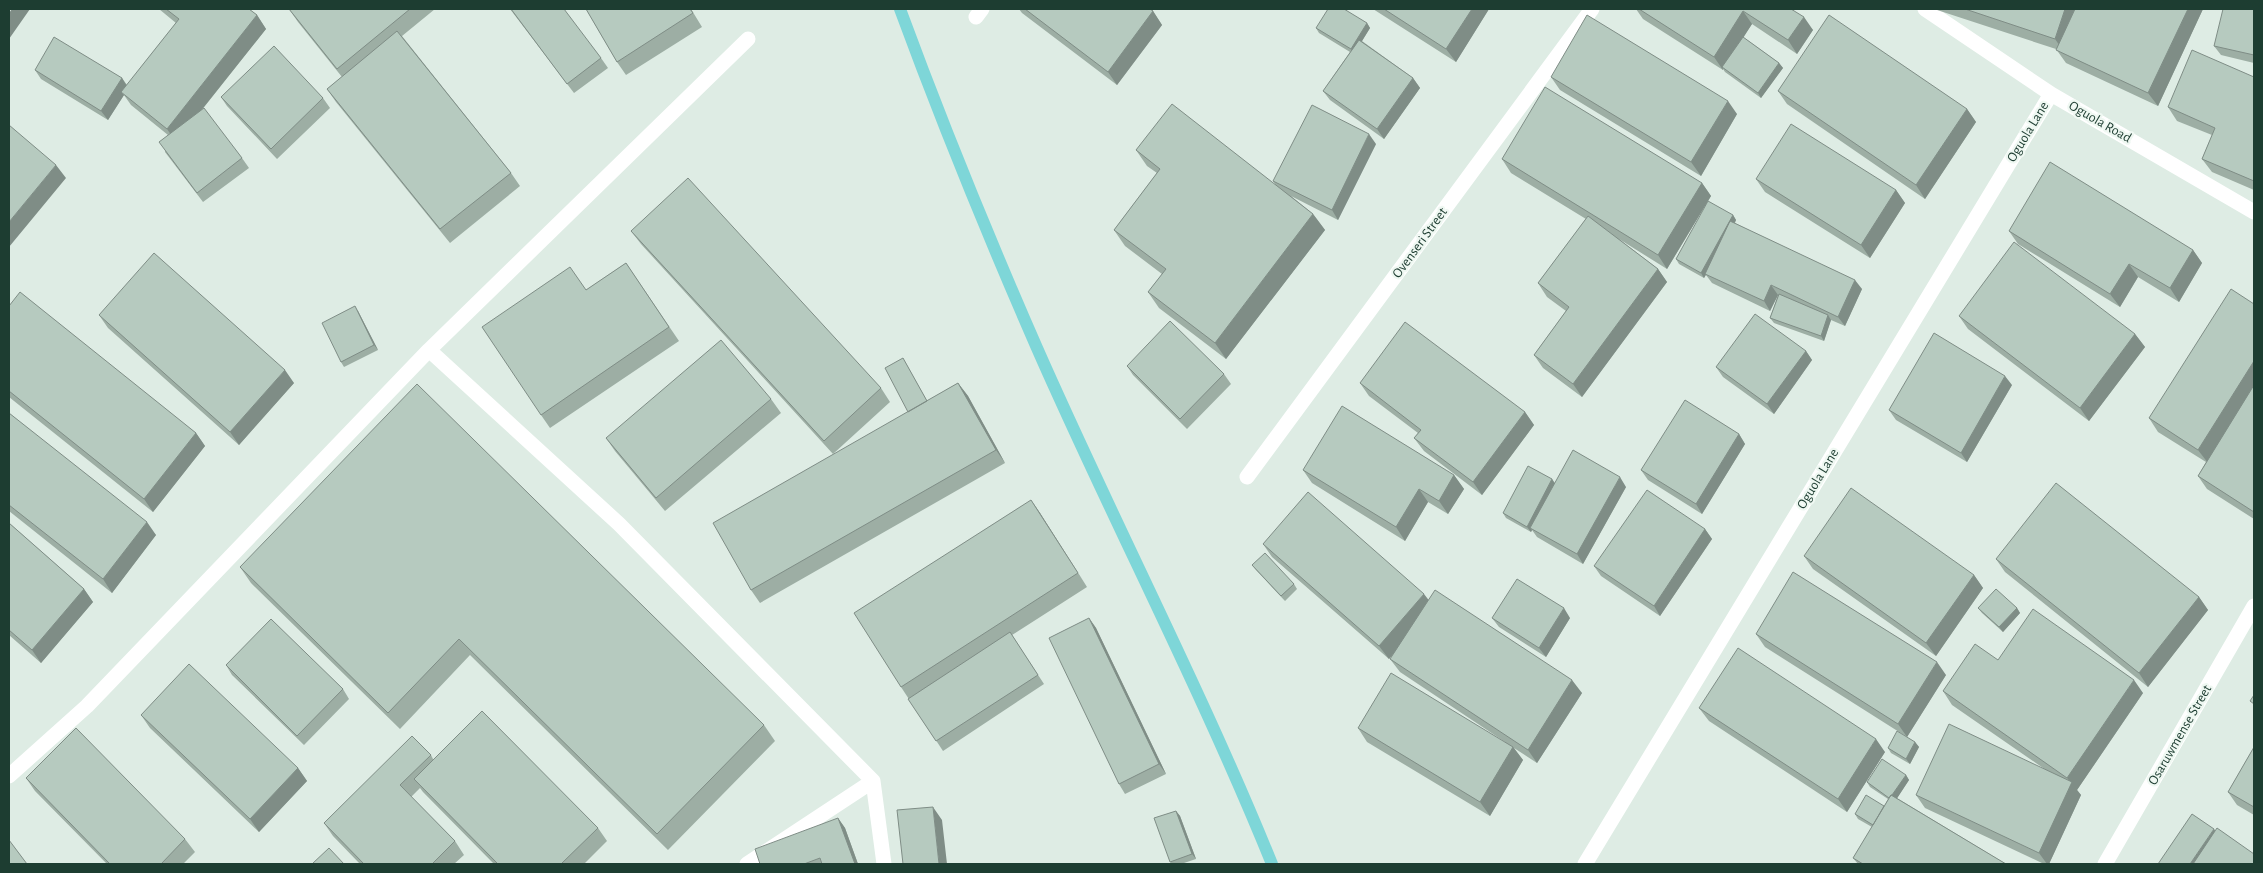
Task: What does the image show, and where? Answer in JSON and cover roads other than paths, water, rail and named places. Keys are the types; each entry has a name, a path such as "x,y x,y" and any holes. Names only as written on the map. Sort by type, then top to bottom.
{"street":[{"name":"Ovenseri Street","path":"1247,477 1592,9"},
{"name":"Oguola Road","path":"1925,9 2051,94 2254,212"},
{"path":"9,776 87,706 429,350 748,39"},
{"name":"Oguola Lane","path":"1585,864 2051,94"},
{"path":"429,350 619,524 873,781 884,864"},
{"name":"Osaruwmense Street","path":"2105,864 2254,606"},
{"path":"747,864 873,781"}],"waterway":[{"path":"900,9 966,179 1037,348 1216,734 1272,864"}]}
